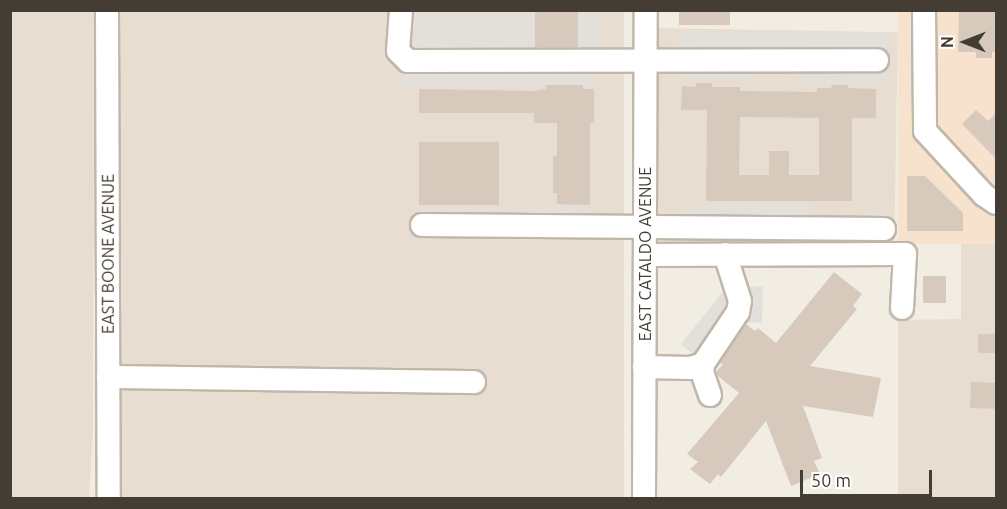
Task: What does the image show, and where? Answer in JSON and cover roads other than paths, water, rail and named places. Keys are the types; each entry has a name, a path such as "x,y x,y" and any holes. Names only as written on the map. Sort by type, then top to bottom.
{"street":[{"name":"EAST BOONE AVENUE","path":"107,10 109,498"},
{"path":"401,10 398,51 408,61 877,60"},
{"name":"EAST CATALDO AVENUE","path":"644,498 646,10"},
{"path":"924,10 925,131 984,195 996,203"},
{"path":"422,225 884,229"},
{"path":"710,395 702,372 703,364 738,312 738,292 725,254"},
{"path":"645,255 905,254 902,308"},
{"path":"644,367 690,368 703,364"},
{"path":"108,377 474,382"}]}
